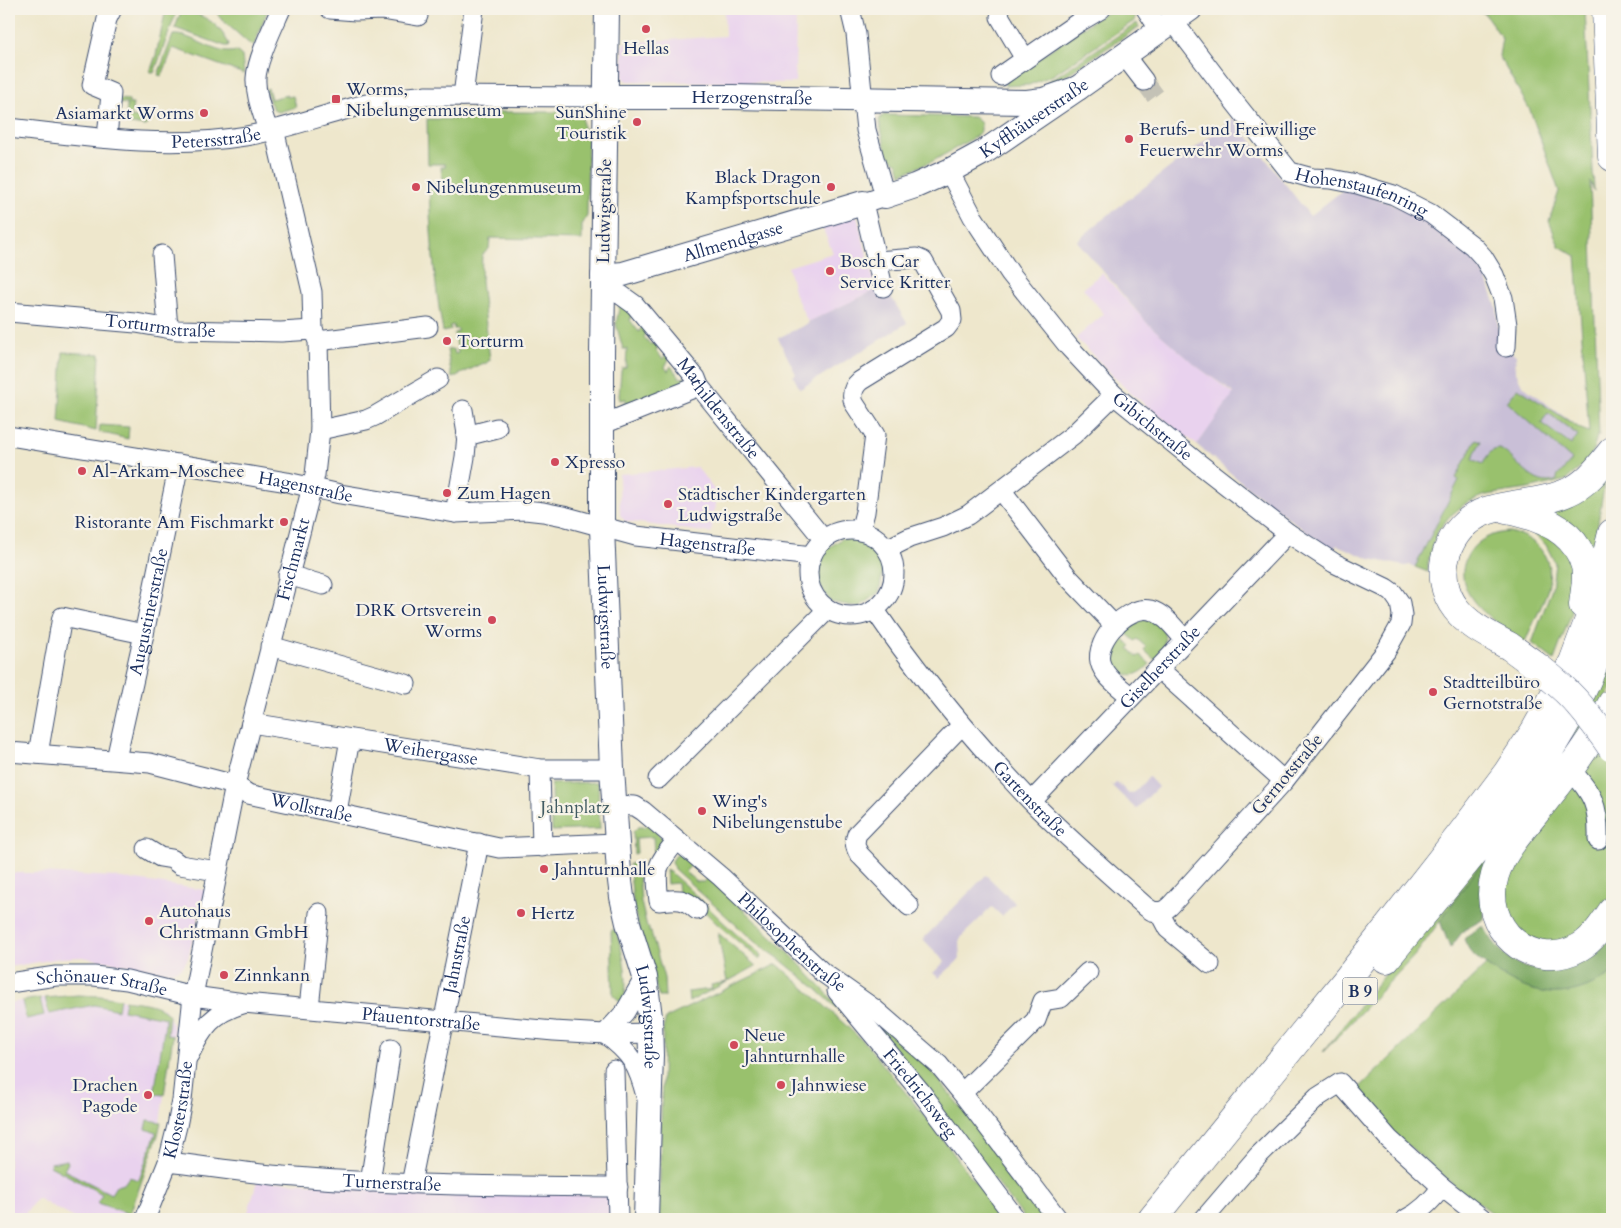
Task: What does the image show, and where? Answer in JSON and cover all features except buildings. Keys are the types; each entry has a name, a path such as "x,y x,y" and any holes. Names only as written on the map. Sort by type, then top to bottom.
{"highway":[{"path":"1604,12 1612,157"},
{"path":"1612,452 1585,482 1566,493 1497,509 1478,515 1467,522 1451,541 1443,563 1443,574 1447,591 1456,609 1471,623 1510,646 1542,669 1569,694 1595,723 1612,748"},
{"path":"1497,509 1518,512 1541,520 1565,534 1578,549 1585,567 1586,584 1573,662"},
{"name":"B 9","path":"1152,1219 1348,978 1461,834 1534,732 1573,662 1594,606 1612,533"},
{"name":"B 9","path":"1175,1219 1488,834 1542,762 1569,717 1600,650 1612,614"},
{"path":"1612,703 1580,756 1501,861 1492,884 1491,896 1492,908 1501,928 1515,943 1534,953 1546,955 1568,952 1588,942 1612,910"}],"main road":[{"name":"Ludwigstraße","path":"607,9 602,284 602,528 616,843 622,898 645,977 651,1034 646,1219"},
{"name":"Kyffhäuserstraße","path":"874,200 949,172 984,152 1174,20"},
{"name":"Herzogenstraße","path":"606,98 722,97 1027,102 1043,100 1078,88"},
{"name":"Allmendgasse","path":"602,284 622,274 874,200"}],"street":[{"path":"107,138 111,93 92,85 105,27 112,9"},
{"name":"Fischmarkt","path":"217,871 235,785 315,475 320,430 312,292 271,130 257,91 256,78 261,59 280,9"},
{"path":"330,9 382,10 418,16"},
{"path":"463,96 474,9"},
{"path":"850,9 856,34 863,91 862,100 874,200 877,260 883,287"},
{"path":"1001,76 1025,60 1075,15 1101,9"},
{"name":"Hohenstaufenring","path":"1146,9 1174,20 1236,104 1290,172 1312,178 1331,179 1357,184 1394,195 1431,214 1473,246 1489,266 1499,284 1507,324 1506,347"},
{"path":"1000,17 1025,60"},
{"path":"1124,55 1144,81"},
{"name":"Petersstraße","path":"9,128 149,142 202,141 248,136 368,104 396,98 422,96"},
{"name":"Herzogenstraße","path":"422,96 606,98"},
{"name":"Gibichstraße","path":"949,172 973,217 1010,273 1069,346 1114,395 1288,534 1334,563 1393,593 1400,602 1401,624"},
{"path":"162,254 168,328"},
{"path":"860,531 865,512 875,435 854,403 852,391 860,381 946,328 952,320 951,311 923,262 916,258 877,260"},
{"name":"Mathildenstraße","path":"602,284 634,305 696,378 699,386 824,540"},
{"name":"Torturmstraße","path":"9,312 94,318 177,330 281,338 428,327"},
{"path":"320,430 366,420 384,412 438,379"},
{"path":"601,425 699,386"},
{"path":"887,549 909,538 961,519 1002,491 1073,435 1114,395"},
{"path":"455,513 465,457 466,436 463,410"},
{"path":"466,436 497,428"},
{"name":"Hagenstraße","path":"9,436 287,482 340,494 455,513 525,510 563,516 636,536 812,556"},
{"name":"Augustinerstraße","path":"116,759 179,464"},
{"path":"1002,491 1068,577 1114,626"},
{"path":"847,530 860,531 875,537 887,549 892,561 894,574 891,588 885,600 874,609 863,614 851,616 839,614 828,609 814,595 810,586 809,566 812,556 824,540 835,533 847,530"},
{"name":"Giselherstraße","path":"1032,801 1288,534"},
{"path":"288,575 323,585"},
{"path":"658,779 828,609"},
{"name":"Gartenstraße","path":"874,609 962,725 1032,801 1077,846 1146,907 1152,911 1159,912 1168,929 1210,964"},
{"path":"1131,697 1107,675 1100,661 1101,647 1106,636 1114,626 1131,614 1151,610 1164,618 1185,640"},
{"path":"38,754 62,617 144,634"},
{"name":"Gernotstraße","path":"1159,912 1170,906 1284,781 1386,650 1401,624"},
{"path":"270,646 406,684"},
{"path":"1159,669 1284,781"},
{"name":"Weihergasse","path":"251,723 540,769 612,768"},
{"path":"909,906 859,854 856,849 855,840 857,834 962,725"},
{"path":"337,812 350,740"},
{"name":"Wollstraße","path":"9,752 150,763 235,785 248,794 499,848 616,843"},
{"path":"540,769 542,847"},
{"path":"1570,769 1582,782 1595,804 1599,824 1598,840"},
{"name":"Philosophenstraße","path":"614,805 635,806 643,811 721,878 822,972 873,1008 939,1065 1058,1219"},
{"path":"677,840 658,866 657,884 659,901 682,900 688,902 697,910"},
{"name":"Jahnstraße","path":"411,1184 479,844"},
{"path":"148,849 160,857 172,859 180,865 217,871"},
{"name":"Klosterstraße","path":"145,1219 168,1162 180,1109 193,996 217,871"},
{"path":"309,1008 319,913"},
{"name":"Friedrichsweg","path":"822,972 921,1092 1016,1219"},
{"path":"962,1093 1036,1020 1043,1001 1061,998 1088,972"},
{"name":"Schönauer Straße","path":"9,983 56,976 94,976 127,980 193,996"},
{"path":"645,977 630,1004 605,1034 621,1046 631,1058 642,1081 649,1106"},
{"name":"Pfauentorstraße","path":"193,996 244,1003 309,1008 442,1028 651,1034"},
{"path":"185,1063 196,1041 214,1016 244,1003"},
{"path":"872,1032 885,1018"},
{"path":"370,1182 391,1049"},
{"name":"Ludwigstraße","path":"614,1070 618,1219"},
{"path":"1204,1219 1258,1156 1318,1097 1340,1083 1389,1139 1442,1187 1483,1219"},
{"name":"Turnerstraße","path":"168,1162 294,1177 370,1182 618,1188"},
{"path":"1406,1219 1413,1216 1442,1187"}],"shaded area":[{"path":"724,9 796,9 795,83 627,81 623,77 623,43 725,36"},
{"path":"1234,118 1310,216 1343,190 1357,192 1406,209 1462,246 1487,280 1497,308 1499,346 1516,355 1515,370 1521,383 1581,429 1597,436 1595,445 1566,480 1528,489 1486,495 1466,503 1449,517 1438,531 1432,546 1428,572 1410,565 1405,566 1370,559 1337,545 1333,549 1327,547 1245,485 1197,445 1234,393 1199,368 1147,323 1077,241"},
{"name":"Bosch Car Service Kritter","path":"857,216 876,290 808,322 795,295 788,267 833,253 822,227"},
{"path":"1102,273 1147,323 1199,368 1234,394 1197,445 1128,391 1076,338 1104,314 1083,288"},
{"path":"890,286 890,295 907,323 800,389 793,376 796,374 778,338 876,290"},
{"name":"Städtischer Kindergarten Ludwigstraße","path":"697,467 717,494 711,533 625,521 620,515 619,474"},
{"path":"1149,777 1158,787 1136,809 1109,783 1113,786 1117,782 1129,794 1133,793"},
{"path":"9,873 115,877 205,890 188,958 182,968 167,972 82,957 61,958 9,967"},
{"path":"986,875 1015,903 1002,916 992,907 963,935 959,941 960,959 939,978 933,973 945,962 923,939"},
{"path":"78,995 108,997 156,1006 164,1009 169,1016 174,1030 158,1135 128,1219 76,1219 37,1198 21,1219 9,1219 9,1003"},
{"path":"257,1181 609,1196 611,1219 246,1219"}],"green space":[{"path":"166,9 174,9 175,16 154,73 150,72 156,55"},
{"path":"182,9 198,15 215,25 225,36 229,44 228,46 175,28"},
{"path":"218,9 268,9 255,43 252,46 220,18 217,13"},
{"path":"1118,9 1137,11 1134,21 1053,75 1029,85 1005,86 1005,81 1101,15"},
{"path":"1477,9 1585,9 1594,191 1590,181 1599,436 1597,436 1592,455 1586,463 1566,480 1528,489 1486,495 1466,503 1449,517 1438,531 1432,546 1428,572 1415,567 1459,480 1456,478 1476,439 1481,441 1472,459 1483,464 1491,452 1500,449 1526,472 1540,481 1557,480 1557,477 1572,460 1507,402 1518,388 1581,429 1589,432 1576,256 1559,246 1549,221 1559,191 1530,110 1499,56 1502,38 1485,14","holes":["1548,413 1578,435 1571,445 1541,423"]},
{"path":"1137,23 1139,27 1048,87 1046,83"},
{"path":"173,35 180,35 220,51 236,51 242,56 244,74 173,48 162,76 158,75"},
{"path":"268,88 271,99 287,95 287,97 293,96 296,107 279,112 275,111 270,103 266,89"},
{"path":"118,99 129,100 129,104 133,104 131,117 147,119 146,126 115,122 116,119 126,120 127,104 117,103"},
{"path":"474,112 582,112 583,129 588,129 587,216 582,225 582,240 490,238 489,249 482,255 481,281 490,360 452,378 447,350 454,349 455,354 458,353 457,349 461,348 457,346 454,333 458,332 458,329 454,329 453,325 450,326 451,330 443,332 431,238 429,182 445,182 445,179 442,179 441,167 445,167 445,164 428,164 427,119 454,119"},
{"path":"884,115 974,117 981,123 981,131 975,137 933,161 901,174 898,163 892,159 888,160 879,120"},
{"path":"620,303 633,311 630,320 639,332 644,323 648,328 644,337 651,345 656,337 660,341 656,351 663,359 668,351 671,355 665,367 668,371 671,366 680,378 689,377 692,381 616,412 618,406 626,403 626,399 620,400 619,396 621,371 622,368 626,367 627,349 623,349 616,324"},
{"path":"63,352 100,354 96,431 59,422"},
{"path":"100,425 129,427 128,439 99,432"},
{"path":"1606,475 1592,559 1532,507"},
{"path":"1512,525 1554,534 1578,566 1572,612 1554,660 1532,643 1552,588 1555,563 1546,545 1532,532"},
{"path":"1509,532 1528,539 1535,544 1542,551 1549,567 1546,595 1525,642 1501,626 1478,606 1469,594 1464,581 1463,568 1473,548 1481,540"},
{"path":"843,538 871,543 884,565 879,592 859,607 830,602 816,579 821,553"},
{"path":"1142,620 1158,624 1164,634 1163,647 1155,660 1144,650 1146,647 1137,639 1135,641 1124,631 1132,624"},
{"path":"1120,635 1131,646 1129,648 1137,657 1140,655 1150,664 1141,672 1131,675 1123,674 1116,670 1111,663 1110,655 1113,645"},
{"path":"1612,658 1612,688 1600,711 1588,698 1604,675"},
{"path":"1576,718 1586,729 1486,870 1481,864 1416,954 1323,1052 1410,942"},
{"path":"1598,746 1612,767 1612,895 1572,940 1537,944 1509,922 1503,883 1507,870 1571,787 1576,787"},
{"name":"Jahnplatz","path":"598,782 600,829 552,831 551,784"},
{"path":"648,824 665,841 658,855 654,854 653,837 636,838 637,853 634,854 633,832 638,827 645,827"},
{"path":"679,854 693,863 685,872 697,882 704,882 709,877 792,956 861,1030 814,987 755,942 674,869 672,861"},
{"path":"638,863 641,902 664,978 665,997 659,997 634,910 629,864"},
{"path":"1481,863 1486,870 1484,919 1464,930 1450,948 1440,921"},
{"path":"666,869 737,935 762,955 759,959 716,923 690,897 678,893 677,883 667,884"},
{"path":"1483,926 1504,954 1525,967 1539,970 1553,970 1581,962 1604,946 1612,935 1612,973 1581,989 1566,992 1537,991 1522,986 1492,969 1469,949 1464,939"},
{"path":"611,930 616,930 625,967 626,985 623,1004 613,995"},
{"path":"718,933 756,966 727,982"},
{"name":"Jahnwiese","path":"777,964 867,1045 932,1125 1003,1219 659,1219 663,1029 666,1018"},
{"path":"1486,965 1503,977 1600,981 1612,973 1612,1219 1501,1219 1455,1186 1387,1127 1355,1092"},
{"path":"726,982 689,1002 688,992 712,989 711,985"},
{"path":"78,995 120,999 118,1010 94,1005 49,1014 45,998"},
{"path":"40,998 44,1015 26,1019 22,1001"},
{"path":"125,1000 155,1006 165,1011 169,1016 167,1035 173,1036 164,1095 154,1094 166,1018 123,1010"},
{"path":"867,1014 919,1058 935,1075 1045,1219 1025,1219"},
{"path":"148,1120 161,1122 130,1214 97,1203 102,1194 50,1166 51,1163 67,1160 68,1163 64,1170 111,1194 116,1186 124,1184 129,1177 139,1180 156,1133 146,1129"}],"tunnel":[{"path":"1144,81 1159,101"}],"place":[{"name":"Hellas","path":"646,29"},
{"name":"Worms, Nibelungenmuseum","path":"336,99"},
{"name":"Asiamarkt Worms","path":"204,113"},
{"name":"SunShine Touristik","path":"637,122"},
{"name":"Berufs- und Freiwillige Feuerwehr Worms","path":"1129,139"},
{"name":"Nibelungenmuseum","path":"416,187"},
{"name":"Black Dragon Kampfsportschule","path":"831,187"},
{"name":"Bosch Car Service Kritter","path":"830,271"},
{"name":"Torturm","path":"447,341"},
{"name":"Xpresso","path":"555,462"},
{"name":"Al-Arkam-Moschee","path":"82,471"},
{"name":"Zum Hagen","path":"447,493"},
{"name":"Städtischer Kindergarten Ludwigstraße","path":"668,504"},
{"name":"Ristorante Am Fischmarkt","path":"284,522"},
{"name":"DRK Ortsverein Worms","path":"492,620"},
{"name":"Stadtteilbüro Gernotstraße","path":"1433,692"},
{"name":"Wing's Nibelungenstube","path":"702,811"},
{"name":"Jahnturnhalle","path":"544,869"},
{"name":"Hertz","path":"521,913"},
{"name":"Autohaus Christmann GmbH","path":"149,921"},
{"name":"Zinnkann","path":"224,975"},
{"name":"Neue Jahnturnhalle","path":"734,1045"},
{"name":"Jahnwiese","path":"781,1085"},
{"name":"Drachen Pagode","path":"148,1095"}]}
